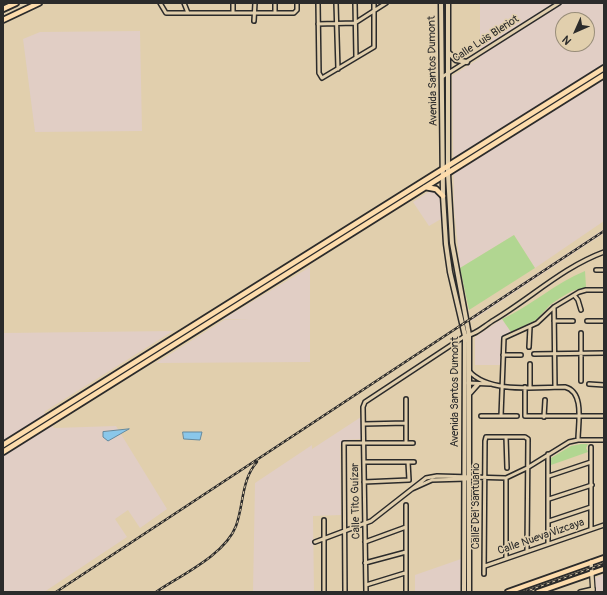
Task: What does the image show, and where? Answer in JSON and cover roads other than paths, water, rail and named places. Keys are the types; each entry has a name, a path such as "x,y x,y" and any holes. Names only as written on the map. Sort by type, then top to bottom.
{"main road":[{"path":"3,9 16,3"},
{"path":"3,20 39,3"},
{"name":"Avenida Santos Dumont","path":"441,3 443,138 448,174 452,243 468,326 466,334 464,383 464,592"},
{"name":"Avenida Santos Dumont","path":"448,3 448,138 446,168 442,177 446,244 450,272 466,334 470,371 469,394 471,478 469,592"},
{"path":"448,52 456,60 467,62"},
{"path":"3,452 161,349 604,68"},
{"path":"3,445 425,186 448,174 604,76"},
{"path":"443,138 448,138"},
{"path":"425,186 436,189 443,196"},
{"path":"469,394 478,384"},
{"path":"508,592 604,558"},
{"path":"538,592 604,569"}],"street":[{"path":"160,3 166,14 233,12 294,13 297,10 297,3"},
{"path":"184,3 188,13"},
{"path":"233,3 233,12"},
{"path":"254,21 255,3"},
{"path":"275,3 276,12"},
{"path":"318,3 319,76 322,78 373,47 374,3"},
{"path":"336,3 338,68"},
{"path":"355,3 356,57"},
{"path":"318,24 356,23 386,3"},
{"name":"Calle Luis Bleriot","path":"442,77 558,3"},
{"path":"466,334 524,301 565,270 603,252"},
{"path":"596,270 604,270"},
{"path":"501,416 504,338 530,327 554,307 574,294 586,290 604,290"},
{"path":"574,294 578,300 581,310"},
{"path":"554,307 555,387"},
{"path":"554,321 573,321"},
{"path":"587,321 604,321"},
{"path":"529,347 530,327"},
{"path":"581,333 581,381"},
{"name":"Calle Tito Guízar","path":"366,592 364,524 364,404 368,399 466,334"},
{"path":"534,354 604,353"},
{"path":"503,355 522,355"},
{"path":"530,364 530,387"},
{"path":"470,371 476,377 502,387 569,388 574,392 577,398 578,440"},
{"path":"464,383 491,384"},
{"path":"589,384 604,384"},
{"path":"525,387 524,416 604,416"},
{"path":"406,399 406,442"},
{"path":"544,416 545,400"},
{"path":"481,416 517,416"},
{"path":"364,424 406,423"},
{"path":"507,468 506,437 527,438 527,551"},
{"name":"Calle Del Santuario","path":"484,574 486,438 506,437"},
{"path":"315,542 375,519 422,479 431,477 506,478 527,468 564,444 578,440 604,440"},
{"path":"345,592 343,445 346,442 413,442"},
{"path":"590,447 592,485 591,529"},
{"path":"548,454 548,544"},
{"path":"364,462 414,462"},
{"path":"408,462 409,480 413,488"},
{"path":"549,476 591,462"},
{"path":"506,478 506,558"},
{"path":"364,482 409,480"},
{"path":"549,499 592,485"},
{"path":"406,505 406,592"},
{"path":"549,521 591,507"},
{"path":"324,520 324,592"},
{"name":"Calle Nueva Vizcaya","path":"485,566 604,525"},
{"path":"365,542 406,527"},
{"path":"365,563 406,552"},
{"path":"580,592 593,591 591,562"},
{"path":"366,585 405,574"}],"water":[{"path":"129,429 108,441 103,437 103,432"},
{"path":"183,432 202,432 200,440 184,439"}],"railway":[{"path":"56,592 604,231"},
{"path":"156,592 201,564 222,546 230,536 239,518 245,484 257,462"},
{"path":"524,592 604,564"}]}
